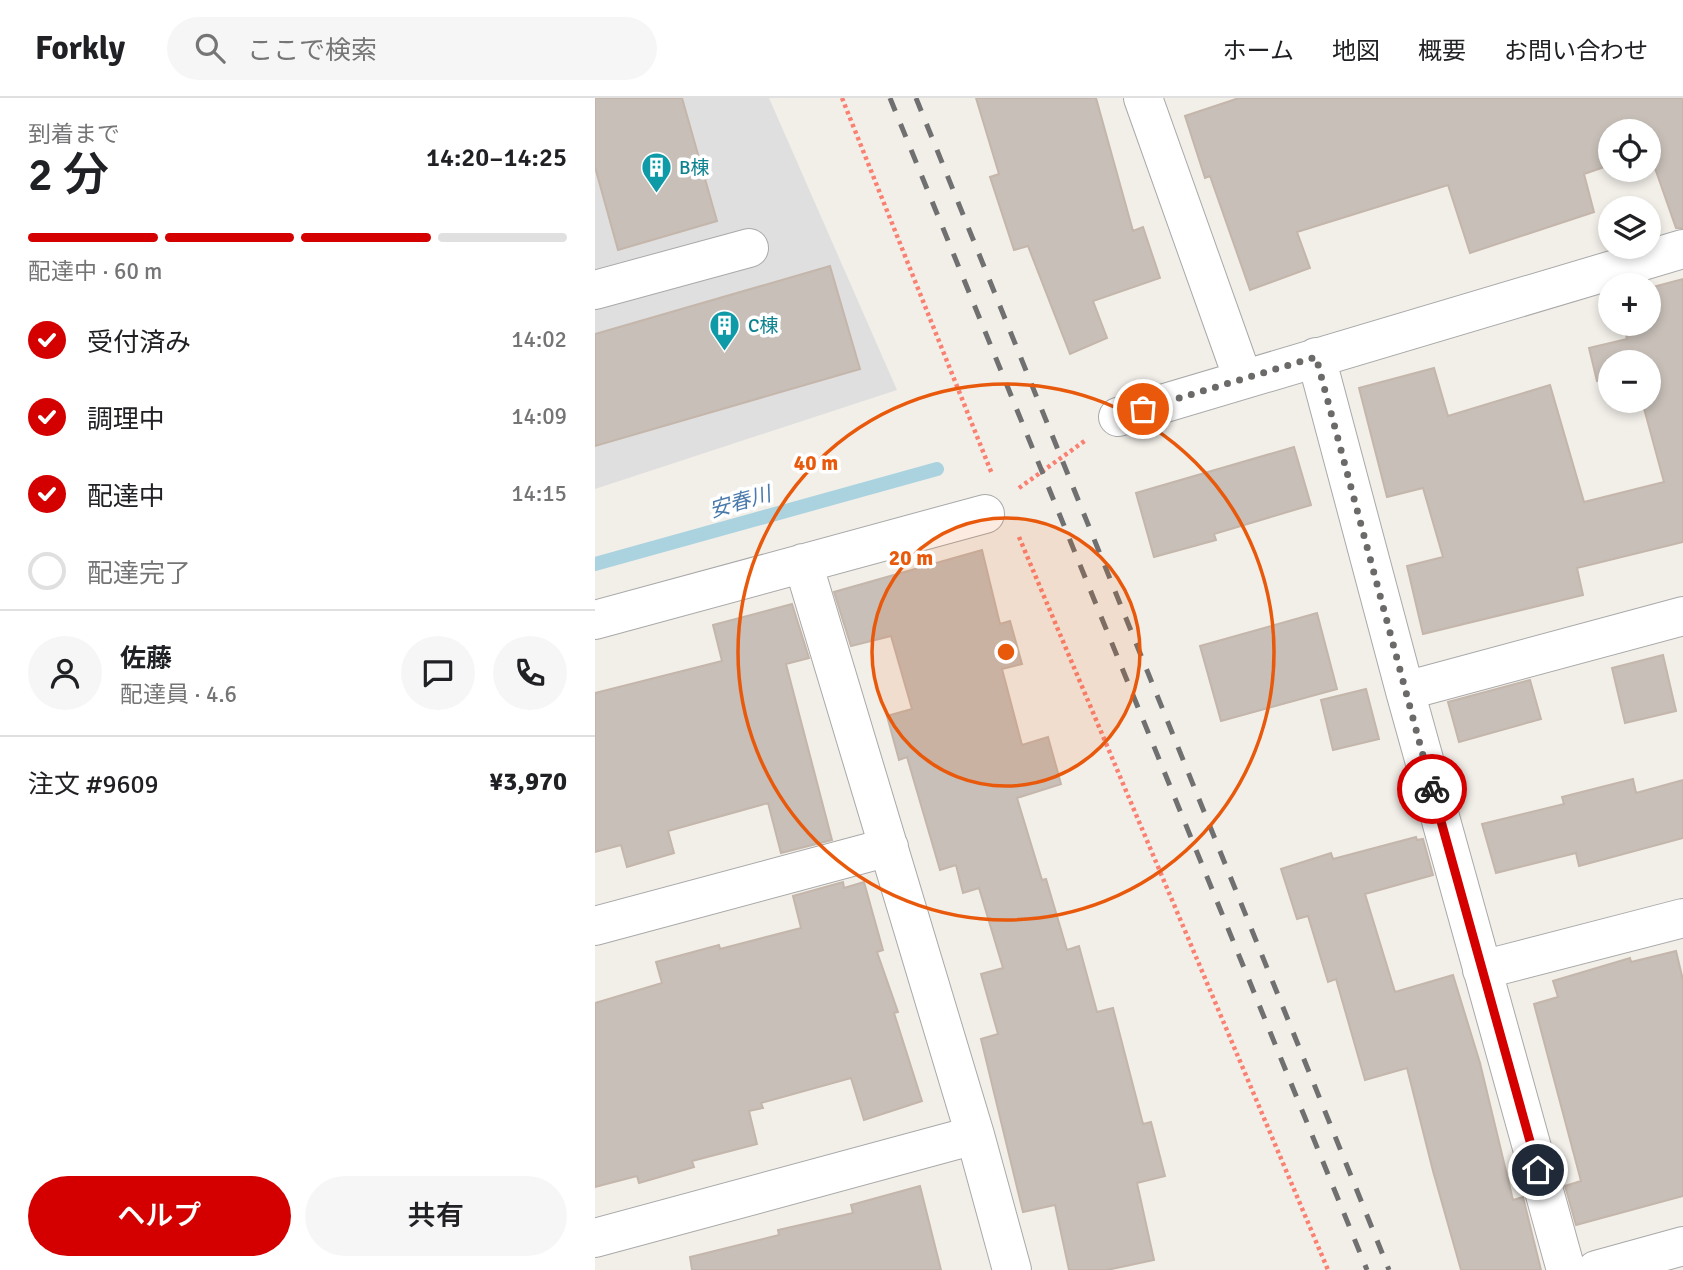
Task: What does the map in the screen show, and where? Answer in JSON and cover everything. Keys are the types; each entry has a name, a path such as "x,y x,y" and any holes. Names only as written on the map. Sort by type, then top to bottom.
{"street":[{"path":"1143,98 1243,379"},
{"path":"595,290 749,248"},
{"path":"1118,417 1683,250"},
{"path":"1316,357 1405,691 1566,1270"},
{"path":"595,620 994,507"},
{"path":"803,563 975,1135 1012,1270"},
{"path":"1405,691 1683,616"},
{"path":"595,926 889,847"},
{"path":"1482,970 1683,918"},
{"path":"595,1238 975,1135"},
{"path":"1596,1270 1683,1246"}],"path":[{"path":"842,98 994,507 1328,1270"},
{"path":"994,507 1118,417"}],"shaded area":[{"path":"595,98 769,98 897,390 595,489"}],"building":[{"name":"B棟","path":"595,98 682,98 717,221 618,250 595,167"},
{"path":"976,98 1096,98 1133,231 1143,227 1160,278 1093,301 1107,338 1070,354 1028,246 1014,250 990,177 999,174"},
{"path":"1239,98 1683,98 1683,228 1676,228 1660,182 1661,119 1598,119 1598,169 1584,174 1594,212 1470,253 1448,185 1297,232 1310,268 1250,290 1210,176 1205,178 1185,116"},
{"name":"C棟","path":"830,266 860,369 595,446 595,334"},
{"path":"1683,279 1683,542 1577,568 1583,595 1423,634 1407,566 1443,557 1423,488 1387,497 1359,388 1434,368 1448,416 1550,385 1584,502 1664,482 1645,413 1661,413 1661,350 1598,350 1597,381 1589,348 1627,339 1626,336 1661,336 1661,285"},
{"path":"1294,447 1311,505 1214,534 1216,540 1154,557 1136,493"},
{"path":"982,550 1000,624 1010,621 1022,664 1002,669 1022,745 1048,737 1061,784 1017,798 1042,880 1046,879 1067,950 1079,946 1097,1012 1113,1008 1143,1124 1151,1122 1165,1176 1137,1183 1154,1260 1107,1270 1069,1270 1055,1205 1023,1212 981,1039 998,1034 981,974 1003,968 979,888 963,893 956,865 940,870 907,757 899,760 887,716 912,709 891,636 851,646 834,592"},
{"path":"792,604 809,658 786,664 832,840 781,853 768,803 668,831 674,853 627,867 621,845 595,852 595,693 722,661 713,625"},
{"path":"1317,613 1337,689 1221,721 1200,646"},
{"path":"1663,655 1676,711 1625,723 1612,668"},
{"path":"1530,680 1541,719 1459,742 1448,702"},
{"path":"1366,689 1379,739 1333,750 1321,700"},
{"path":"1633,779 1636,793 1683,780 1683,838 1579,866 1576,853 1496,873 1482,824 1564,804 1562,797"},
{"path":"1416,837 1417,840 1423,839 1433,875 1365,894 1395,992 1453,975 1480,1063 1513,1200 1523,1197 1541,1270 1461,1270 1407,1068 1365,1080 1336,979 1328,982 1308,916 1297,919 1281,869 1331,853 1333,859"},
{"path":"843,882 844,888 864,882 883,950 877,952 898,1012 894,1013 922,1101 864,1120 851,1078 761,1103 763,1108 749,1111 757,1144 692,1161 694,1167 639,1183 637,1176 595,1187 595,1003 662,983 656,962 719,945 720,949 801,928 793,896"},
{"path":"1676,951 1683,980 1683,1196 1576,1225 1565,1186 1581,1181 1534,1004 1558,997 1553,981 1630,958 1631,962"},
{"path":"920,1186 941,1270 692,1270 690,1257 779,1235 778,1230 853,1213 851,1205"}],"waterway":[{"name":"安春川","path":"595,564 937,469"}],"railway":[{"path":"890,98 1367,1270"},
{"path":"916,98 1389,1270"}],"way so far":[{"path":"1143,409 1316,357 1432,789"}],"place":[{"name":"B棟","path":"656,194"},
{"name":"C棟","path":"725,352"}],"route":[{"path":"1432,789 1538,1170"}]}
